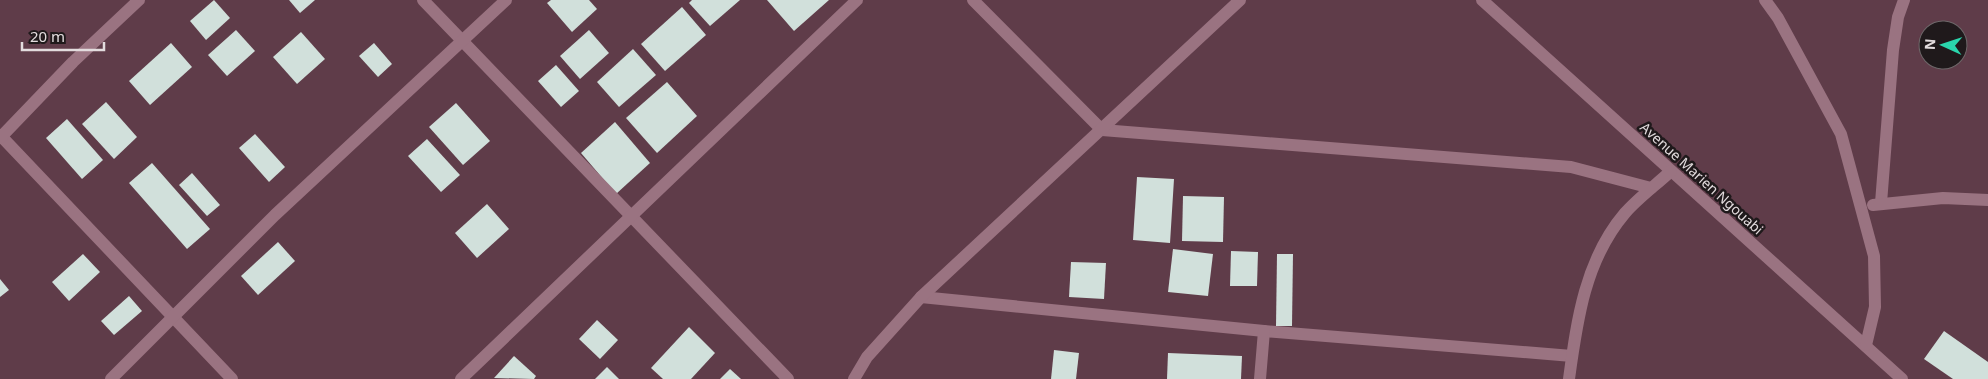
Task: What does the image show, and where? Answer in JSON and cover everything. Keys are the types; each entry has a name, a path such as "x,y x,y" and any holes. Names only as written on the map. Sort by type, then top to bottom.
{"street":[{"path":"139,0 73,62 1,137 174,316 232,379"},
{"path":"424,0 788,379"},
{"path":"111,379 275,215 506,0"},
{"path":"461,379 858,0"},
{"path":"973,0 1102,130 1571,167 1651,188"},
{"path":"854,379 867,357 921,297 1240,0"},
{"name":"Avenue Marien Ngouabi","path":"1482,0 1902,379"},
{"path":"1765,0 1778,18 1841,134 1863,207 1874,256 1875,307 1866,345"},
{"path":"1881,203 1893,50 1898,17 1904,0"},
{"path":"1569,379 1584,291 1592,266 1625,213 1671,171"},
{"path":"1863,207 1881,203 1943,198 1988,200"},
{"path":"921,297 1264,332 1572,356"},
{"path":"1260,379 1264,332"}],"shaded area":[{"path":"0,0 1988,0 1988,379 0,379"}],"building":[{"path":"214,0 230,18 206,40 190,21"},
{"path":"289,0 315,0 300,13"},
{"path":"551,0 589,0 597,9 572,32 547,3"},
{"path":"692,0 740,0 710,26 689,3"},
{"path":"767,0 829,0 794,31"},
{"path":"682,7 706,35 665,71 641,44"},
{"path":"236,30 255,51 227,76 208,55"},
{"path":"589,30 609,53 580,79 560,56"},
{"path":"301,32 325,59 297,84 273,57"},
{"path":"171,43 192,67 150,105 129,81"},
{"path":"374,43 392,64 378,77 359,56"},
{"path":"633,49 656,75 619,107 597,82"},
{"path":"556,65 579,91 561,107 538,81"},
{"path":"667,82 697,116 657,153 626,118"},
{"path":"106,102 137,137 114,159 82,124"},
{"path":"456,103 490,141 463,165 429,127"},
{"path":"67,119 103,160 82,179 46,138"},
{"path":"615,122 650,163 616,194 581,153"},
{"path":"255,134 285,167 269,182 239,148"},
{"path":"427,139 460,175 441,192 408,156"},
{"path":"152,163 210,229 187,249 129,183"},
{"path":"192,173 220,205 207,216 179,185"},
{"path":"1137,177 1174,179 1170,243 1133,240"},
{"path":"1183,196 1224,197 1223,242 1182,241"},
{"path":"487,204 509,229 477,258 455,233"},
{"path":"278,242 295,261 258,295 241,276"},
{"path":"1173,249 1213,254 1208,296 1168,292"},
{"path":"1231,251 1258,252 1257,286 1230,286"},
{"path":"83,254 100,272 69,301 52,282"},
{"path":"1277,254 1293,254 1292,326 1276,326"},
{"path":"1071,262 1106,263 1104,299 1069,297"},
{"path":"0,279 9,290 0,297"},
{"path":"129,296 142,311 114,335 101,321"},
{"path":"597,320 618,340 600,359 579,339"},
{"path":"689,327 715,353 691,379 663,379 651,368"},
{"path":"1944,331 1988,362 1988,379 1953,379 1924,359"},
{"path":"1054,350 1079,353 1076,379 1051,379"},
{"path":"1168,353 1242,356 1241,379 1167,379"},
{"path":"514,356 536,376 534,379 494,378"},
{"path":"607,367 619,379 595,379"},
{"path":"730,369 741,379 720,379"}]}
